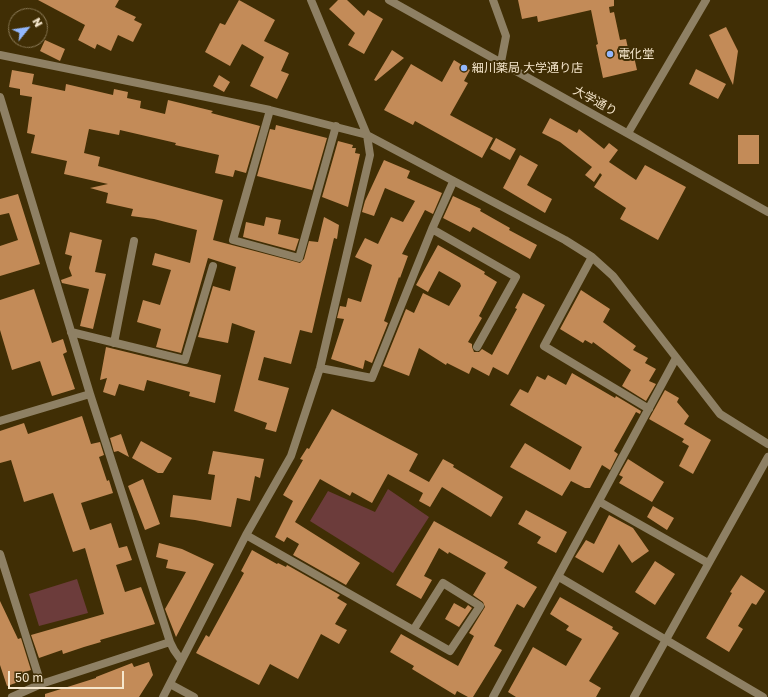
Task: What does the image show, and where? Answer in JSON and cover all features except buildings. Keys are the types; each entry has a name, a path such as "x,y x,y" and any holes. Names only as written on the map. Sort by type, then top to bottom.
{"street":[{"path":"163,697 246,535 291,456 320,368 370,155 367,136 312,0"},
{"name":"大学通り","path":"389,0 768,212"},
{"path":"493,0 506,36 501,62"},
{"path":"628,133 706,0"},
{"path":"0,55 270,110 336,126 367,136 565,240 592,257 613,276 720,414 768,444"},
{"path":"0,97 90,394 170,642 181,660"},
{"path":"270,110 233,240 299,258 336,126"},
{"path":"320,368 372,378 432,229 453,182"},
{"path":"432,229 516,276 477,347"},
{"path":"114,343 134,241"},
{"path":"592,257 544,346 649,409"},
{"path":"71,332 185,360 213,266"},
{"path":"493,697 600,502 676,358"},
{"path":"0,421 90,394"},
{"path":"634,697 768,457"},
{"path":"600,502 708,563"},
{"path":"246,535 414,629 450,651 480,606 443,583 414,629"},
{"path":"0,554 40,684"},
{"path":"559,577 763,697"},
{"path":"12,697 40,684 170,642"},
{"path":"170,684 194,697"}],"shaded area":[{"path":"388,489 429,517 393,573 310,521 328,491 375,512"},
{"path":"77,579 88,613 39,626 29,594"}],"place":[{"name":"電化堂","path":"610,54"},
{"name":"細川薬局 大学通り店","path":"464,68"}]}
